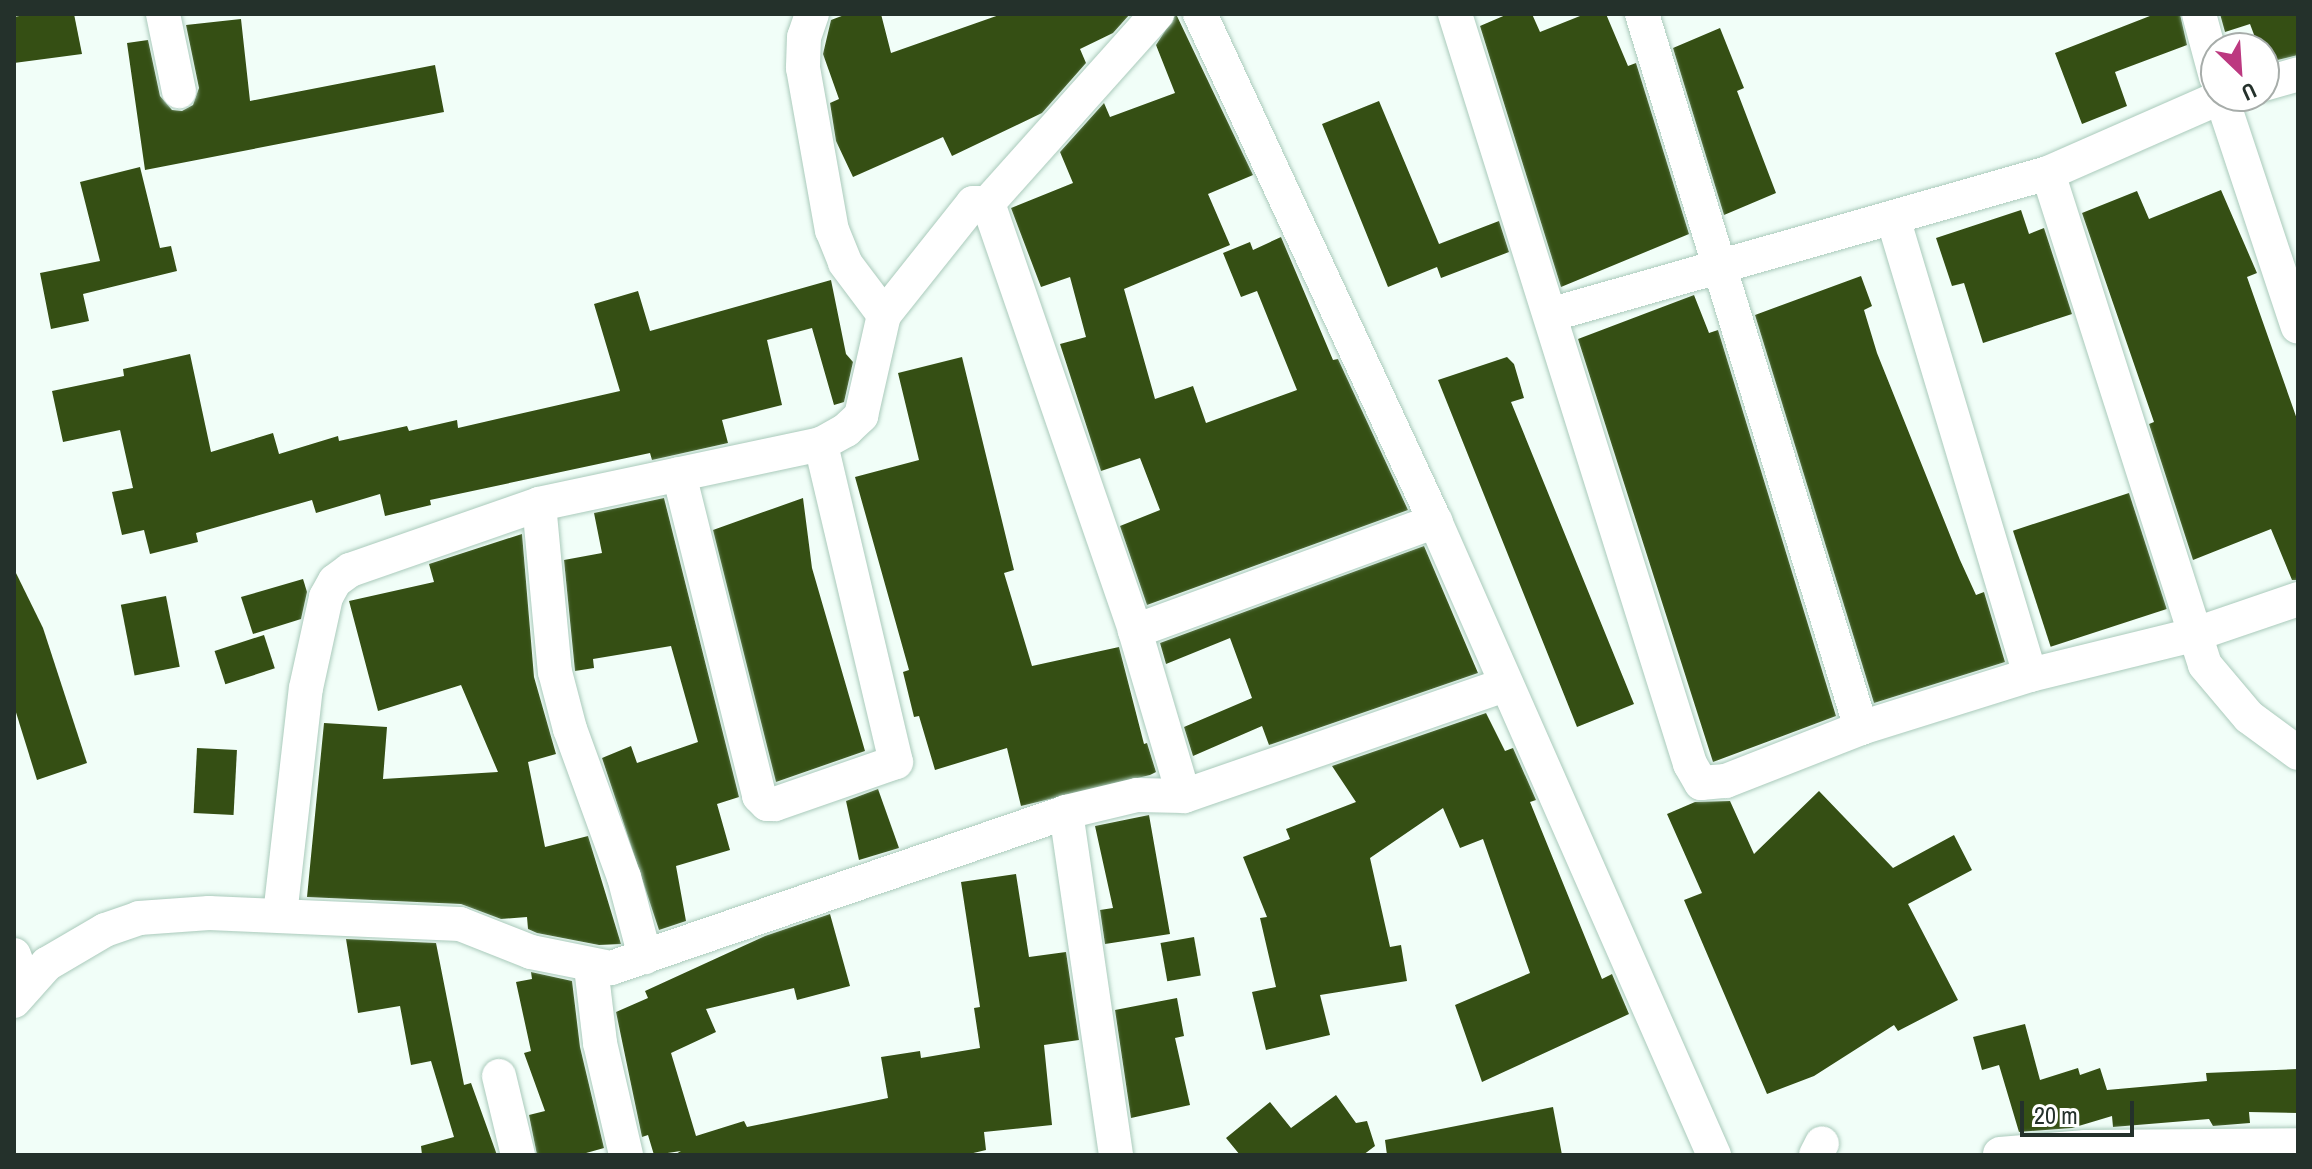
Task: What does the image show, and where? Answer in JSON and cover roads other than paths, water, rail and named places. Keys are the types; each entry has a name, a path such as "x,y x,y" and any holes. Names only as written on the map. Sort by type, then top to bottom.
{"street":[{"path":"163,14 179,91"},
{"path":"812,14 804,37 803,68 832,230 845,263 884,315"},
{"path":"280,915 306,688 326,597 335,581 350,570 539,504 821,444 861,416 884,315 973,203 988,203 1157,14"},
{"path":"1200,14 1435,521 1505,685 1636,969 1714,1155"},
{"path":"1455,14 1553,314 1694,774 1701,783 1726,781 1861,728 2030,675 2193,635 2298,599"},
{"path":"1642,14 1716,267 1861,728"},
{"path":"1553,314 2048,173 2200,106"},
{"path":"2227,112 2298,327"},
{"path":"2048,173 2205,665 2229,698 2298,753"},
{"path":"988,203 1135,631 1184,796"},
{"path":"1893,218 2030,675"},
{"path":"679,474 759,796 775,804 894,765 897,756 821,444"},
{"path":"539,504 555,672 570,729 629,892 645,957"},
{"path":"1135,631 1435,521"},
{"path":"18,981 105,930 139,918 280,915 460,924 591,967 611,968 1066,812 1137,795 1184,796 1505,685"},
{"path":"1066,812 1116,1155"},
{"path":"591,967 600,1043 626,1155"},
{"path":"499,1076 518,1155"},
{"path":"2000,1154 2086,1147 2298,1145"}]}
